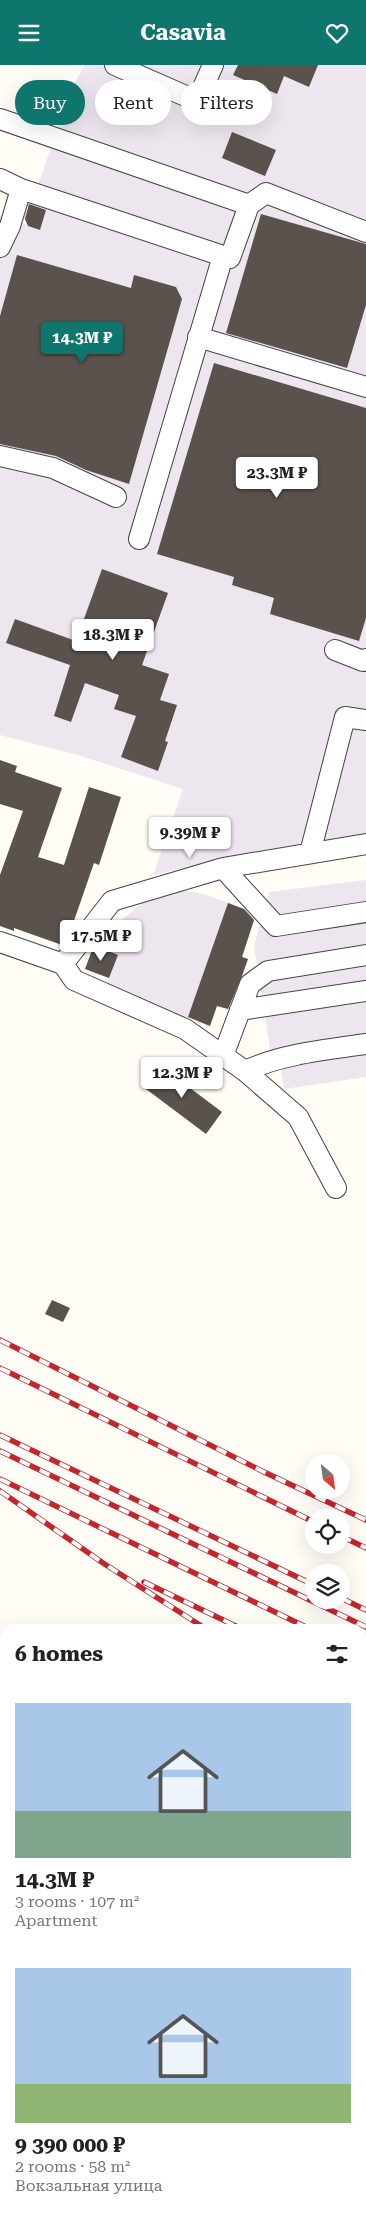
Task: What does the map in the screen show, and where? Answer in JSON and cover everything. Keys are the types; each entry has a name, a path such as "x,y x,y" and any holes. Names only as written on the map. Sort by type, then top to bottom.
{"street":[{"path":"115,65 197,101 213,65"},
{"path":"0,119 249,205"},
{"path":"0,179 21,189 230,258 249,205 266,193 366,232"},
{"path":"0,247 10,226 21,189"},
{"path":"139,539 222,256"},
{"path":"198,337 366,387"},
{"path":"0,456 53,468 116,497"},
{"path":"334,650 363,661 366,659"},
{"path":"310,853 345,717 366,720"},
{"path":"62,963 112,901 223,868 366,844"},
{"path":"223,868 276,926 366,912"},
{"path":"0,942 62,963 74,980 185,1029 245,1071 298,1117 336,1188"},
{"path":"223,1056 250,984 268,971 366,955"},
{"path":"240,1009 366,991"},
{"path":"245,1071 262,1063 312,1052 366,1044"}],"shaded area":[{"path":"85,65 366,65 366,834 279,848 153,875 183,789 78,755 0,735 0,215 28,225 23,216 28,203 33,200 59,125 85,125 85,80 76,80"},
{"path":"366,880 366,1077 284,1089 279,1056 271,1056 254,946 269,892"},
{"path":"183,890 203,894 257,913 242,956 248,959 230,1010 217,1006 210,1026 105,987 109,978 85,969 94,945 142,903 162,892"}],"building":[{"path":"238,65 318,65 309,87 284,76 277,94 272,92 272,80 245,80 233,75"},
{"path":"232,132 276,150 265,176 222,158"},
{"path":"29,204 46,210 40,230 28,226 25,219"},
{"path":"261,214 366,244 366,305 347,368 226,333"},
{"path":"17,255 131,288 134,275 176,287 182,299 129,484 86,470 56,456 0,444 0,316"},
{"path":"214,363 366,408 366,618 359,641 270,614 274,598 232,585 234,577 157,554"},
{"path":"102,569 168,593 142,665 169,674 160,700 177,705 165,741 168,742 158,771 121,757 136,716 114,709 119,695 85,683 71,722 54,716 70,665 6,643 15,619 76,641"},
{"path":"0,760 17,766 15,772 62,788 38,857 64,865 89,787 121,797 99,865 94,863 68,938 62,945 14,928 14,931 0,926 0,875 23,811 0,804"},
{"path":"228,903 244,909 254,920 242,957 248,959 242,976 228,1009 217,1006 210,1026 188,1017"},
{"path":"94,945 118,955 109,978 85,969"},
{"path":"158,1064 222,1112 206,1134 142,1086"},
{"path":"52,1300 70,1308 63,1322 45,1314"}],"railway":[{"path":"0,1340 264,1472 366,1520"},
{"path":"0,1368 305,1518"},
{"path":"0,1435 305,1581"},
{"path":"0,1451 360,1624"},
{"path":"0,1479 300,1624"},
{"path":"0,1491 103,1563 198,1624"},
{"path":"350,1540 366,1548"},
{"path":"144,1582 232,1624"},
{"path":"350,1602 366,1610"}]}
